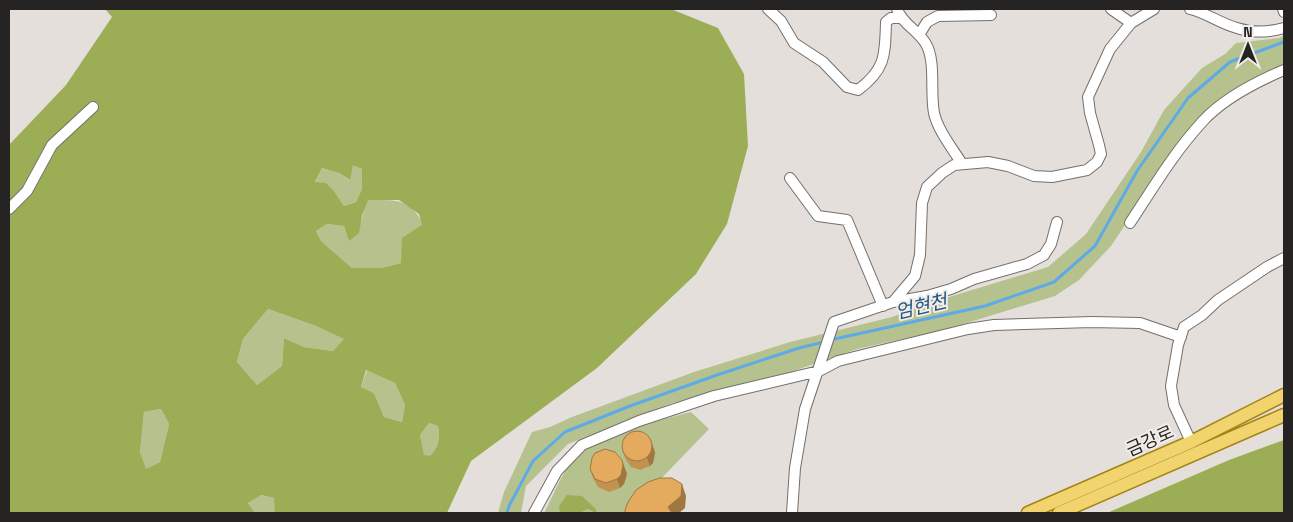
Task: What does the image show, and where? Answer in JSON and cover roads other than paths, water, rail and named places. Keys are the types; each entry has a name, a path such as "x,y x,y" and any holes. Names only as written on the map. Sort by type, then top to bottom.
{"main road":[{"name":"금강로","path":"1028,513 1191,442 1284,395"},
{"name":"금강로","path":"1059,513 1284,415"}],"street":[{"path":"768,9 782,21 794,43 824,62 847,88 858,90 873,79 882,64 886,22 898,13 926,43 930,56 934,114 962,164"},
{"path":"1111,9 1131,23"},
{"path":"888,304 914,276 920,255 922,203 927,187 942,173 954,165 988,162 1008,166 1034,176 1052,177 1086,170 1097,162 1101,154 1090,113 1088,97 1110,49 1131,23 1154,9"},
{"path":"1190,9 1202,12 1238,28 1271,32 1284,28"},
{"path":"918,35 927,22 938,16 991,15"},
{"path":"1130,223 1173,158 1204,120 1229,99 1284,70"},
{"path":"9,209 27,191 52,145 93,107"},
{"path":"790,178 818,216 847,220 888,304"},
{"path":"792,513 795,468 805,409 834,322 888,304 951,289 974,279 1036,260 1044,256 1051,244 1057,222"},
{"path":"1191,442 1174,405 1171,386 1184,327 1202,315 1218,300 1267,267 1284,258"},
{"path":"534,513 556,471 582,445 639,421 714,396 819,371 838,361 968,329 994,326 1092,322 1140,323 1181,337"}],"waterway":[{"name":"엄현천","path":"830,340 985,306 1054,282 1095,246 1137,171 1188,98 1230,62 1284,42"},
{"name":"엄현천","path":"507,513 533,461 565,432 630,406 717,375 799,348 824,342"}]}
